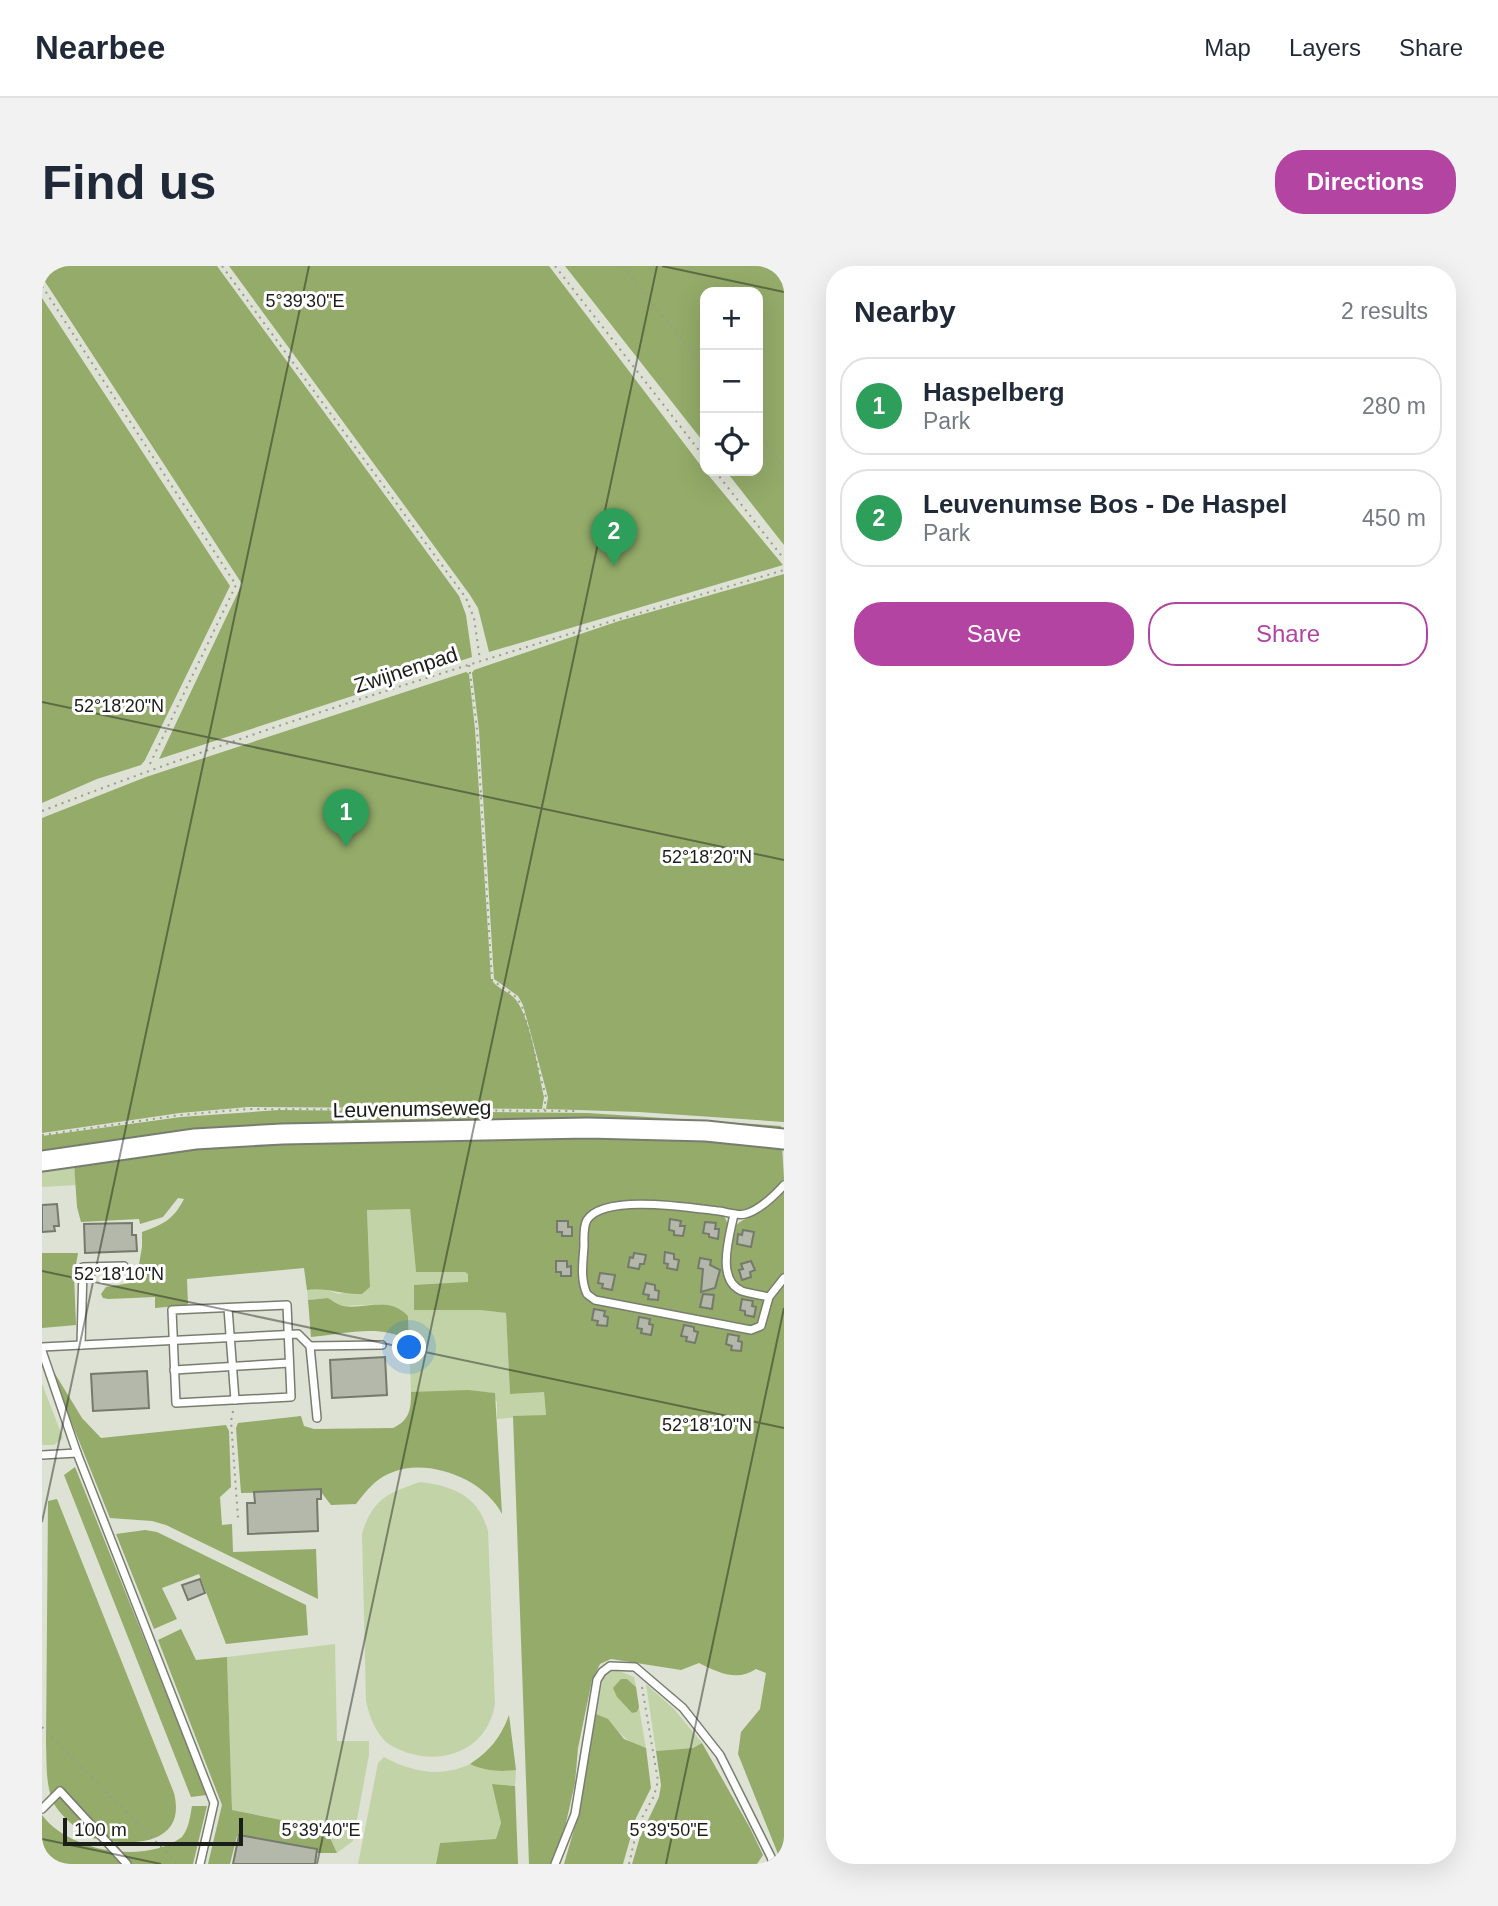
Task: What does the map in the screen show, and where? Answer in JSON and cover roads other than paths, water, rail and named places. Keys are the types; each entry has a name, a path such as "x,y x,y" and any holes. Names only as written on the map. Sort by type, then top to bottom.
{"main road":[{"name":"Leuvenumseweg","path":"42,1161 195,1139 282,1134 588,1128 706,1131 784,1139"}],"lane":[{"path":"784,1185 756,1209 743,1215 671,1205 631,1204 594,1213 587,1219 584,1231 584,1288 587,1294 604,1302 751,1329 758,1328 764,1321 769,1297 784,1278"},
{"path":"734,1214 727,1262 731,1281 742,1291 769,1297"},
{"path":"81,1345 83,1267 124,1266"},
{"path":"286,1305 291,1397 176,1403 172,1310 229,1308 286,1305"},
{"path":"229,1308 235,1400"},
{"path":"200,1864 215,1803 77,1453 42,1349 298,1334 310,1346 317,1418"},
{"path":"310,1346 382,1346"},
{"path":"174,1370 289,1363"},
{"path":"42,1455 77,1453"},
{"path":"555,1864 575,1814 597,1680 601,1672 610,1666 635,1667 683,1708 720,1755 773,1864"},
{"path":"42,1809 60,1791 127,1864"}],"place":[{"name":"Leuvenumse Bos - De Haspel","path":"614,566"},
{"name":"Haspelberg","path":"346,847"}]}
